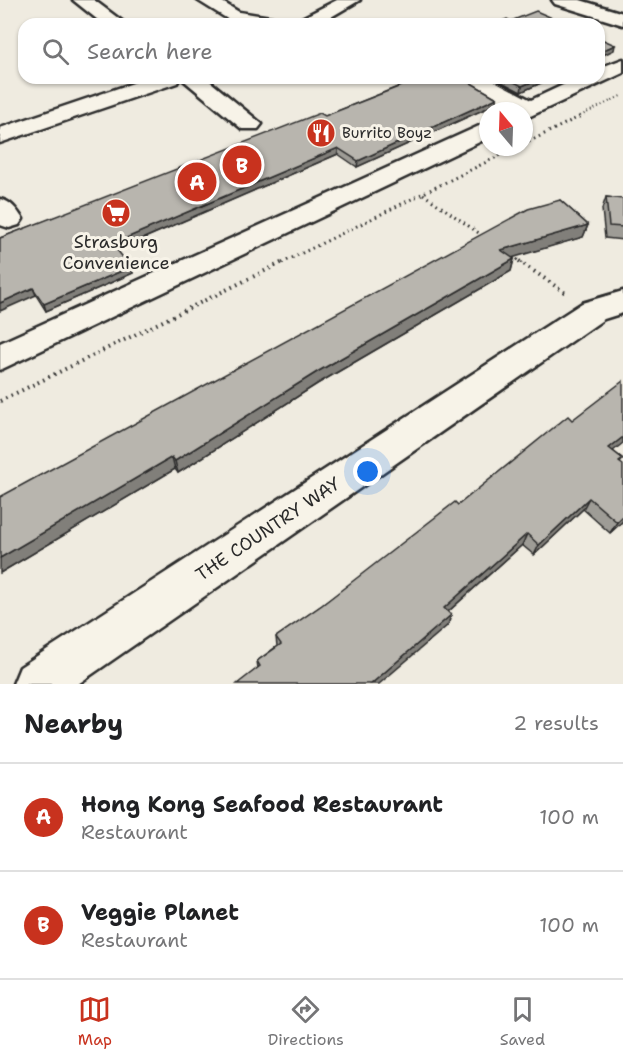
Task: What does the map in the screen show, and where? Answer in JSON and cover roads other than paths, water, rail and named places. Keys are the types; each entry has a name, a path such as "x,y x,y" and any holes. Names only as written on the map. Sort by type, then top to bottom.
{"street":[{"path":"82,0 108,18"},
{"path":"206,0 234,17 242,18"},
{"path":"315,18 351,0"},
{"path":"561,0 623,19"},
{"path":"280,5 296,18"},
{"path":"605,73 623,65"},
{"path":"0,136 152,84"},
{"path":"200,84 250,124"},
{"path":"482,84 513,102"},
{"path":"533,107 582,84"},
{"path":"0,357 479,133"},
{"name":"THE COUNTRY WAY","path":"37,684 608,306"}],"place":[{"name":"Burrito Boyz","path":"321,133"},
{"name":"Veggie Planet","path":"242,165"},
{"name":"Hong Kong Seafood Restaurant","path":"197,182"},
{"name":"Strasburg Convenience","path":"116,213"}]}
